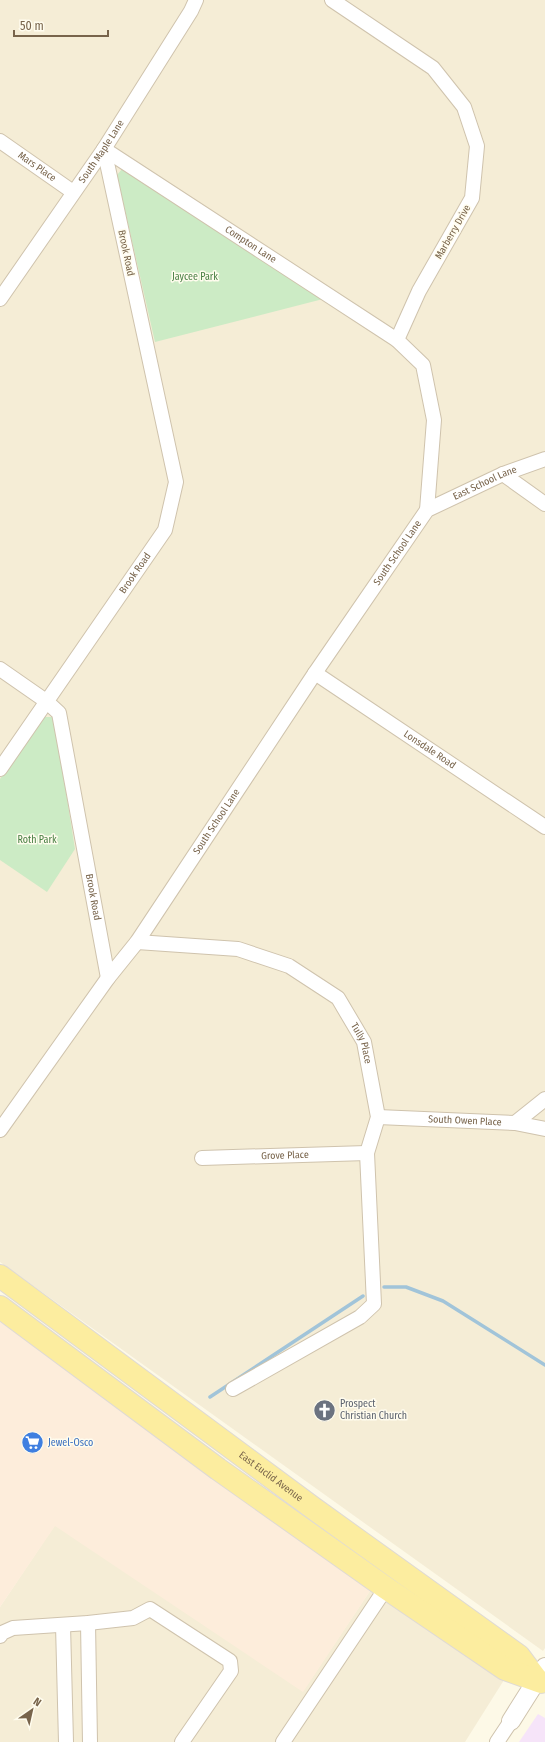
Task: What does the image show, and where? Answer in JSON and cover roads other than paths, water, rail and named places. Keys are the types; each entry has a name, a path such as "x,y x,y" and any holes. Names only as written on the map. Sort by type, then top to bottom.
{"main road":[{"name":"East Euclid Avenue","path":"0,1276 320,1512 520,1656 542,1677"},
{"path":"0,1307 218,1468 386,1588 506,1669 542,1677"}],"street":[{"name":"South Maple Lane","path":"0,299 104,149 191,11 196,0"},
{"name":"Marberry Drive","path":"332,0 434,68 464,107 477,146 472,198 419,290 398,340"},
{"name":"Mars Place","path":"0,141 73,192"},
{"name":"Compton Lane","path":"104,149 398,340"},
{"name":"Brook Road","path":"104,149 176,482 164,530 46,701 59,713 61,721 108,978"},
{"path":"398,340 423,365 434,420 427,510"},
{"name":"East School Lane","path":"427,510 503,474 545,459"},
{"path":"503,474 545,504"},
{"name":"South School Lane","path":"0,1130 108,978 136,942 315,673 427,510"},
{"path":"0,669 46,701 0,769"},
{"name":"Lonsdale Road","path":"315,673 545,827"},
{"name":"Tully Place","path":"136,942 238,949 289,966 338,998 364,1042 378,1117 367,1153 374,1304 360,1317 233,1389"},
{"name":"South Owen Place","path":"378,1117 514,1123 545,1099"},
{"path":"514,1123 545,1129"},
{"name":"Grove Place","path":"202,1158 367,1153"},
{"path":"283,1742 386,1588"},
{"path":"0,1636 2,1633 13,1628 88,1624 134,1618 150,1609 230,1661 231,1671 182,1742"},
{"path":"88,1624 90,1742"},
{"path":"63,1625 66,1742"},
{"path":"497,1742 542,1677"}],"waterway":[{"path":"384,1287 406,1287 443,1301 545,1365"},
{"path":"210,1397 363,1296"}],"place":[{"name":"Prospect Christian Church","path":"325,1410"},
{"name":"Jewel-Osco","path":"33,1443"}],"park label":[{"name":"Jaycee Park","path":"195,277"},
{"name":"Roth Park","path":"37,840"}]}
